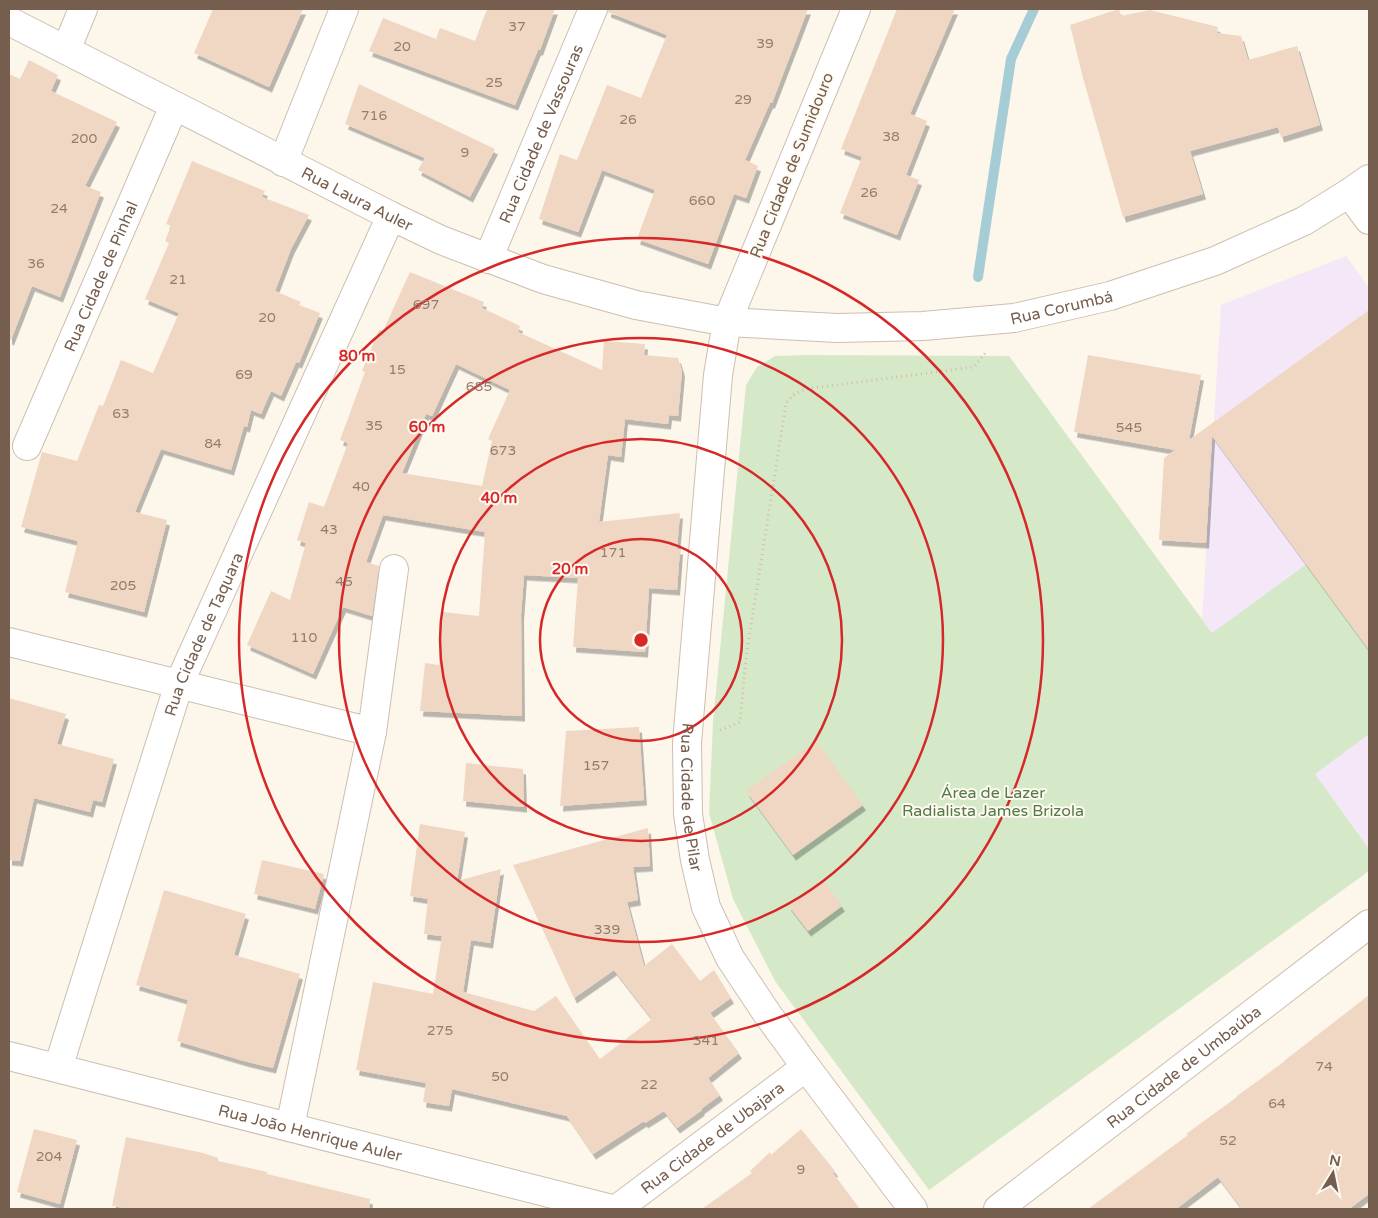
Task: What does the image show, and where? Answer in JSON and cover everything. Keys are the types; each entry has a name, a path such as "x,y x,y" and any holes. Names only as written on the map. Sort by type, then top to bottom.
{"street":[{"path":"66,50 83,9"},
{"path":"283,162 344,9"},
{"name":"Rua Cidade de Vassouras","path":"488,259 593,9"},
{"name":"Rua Cidade de Sumidouro","path":"727,322 856,9"},
{"name":"Rua Laura Auler","path":"9,21 283,162 441,240 544,279 636,305 727,322"},
{"name":"Rua Cidade de Pinhal","path":"27,446 174,106"},
{"path":"1359,186 1369,220"},
{"name":"Rua Corumbá","path":"727,322 837,328 923,326 1014,318 1110,296 1215,261 1304,221 1359,186"},
{"name":"Rua Cidade de Taquara","path":"58,1068 179,684 391,216"},
{"name":"Rua Cidade de Pilar","path":"727,322 718,375 688,743 688,814 695,860 706,906 730,958 768,1015 913,1209"},
{"path":"290,1127 372,732 394,569"},
{"path":"9,642 372,732"},
{"name":"Rua Cidade de Umbaúba","path":"998,1209 1369,924"},
{"name":"Rua João Henrique Auler","path":"9,1056 612,1209"},
{"name":"Rua Cidade de Ubajara","path":"617,1209 806,1067"}],"path":[{"path":"688,743 740,722 746,657 786,403 793,395 805,389 974,367 1014,318"}],"shaded area":[{"path":"1346,256 1369,288 1369,849 1202,619 1221,305"}],"green space":[{"name":"Área de Lazer Radialista James Brizola","path":"775,356 1009,356 1212,633 1307,564 1369,650 1369,734 1315,774 1369,849 1369,871 929,1190 775,981 733,899 709,813 713,722 746,385 757,367"}],"building":[{"path":"213,9 303,9 269,87 194,53"},
{"path":"487,9 555,9 540,50 538,50 515,105 369,51 383,18 436,39 440,28 475,41"},
{"path":"608,9 808,9 772,103 770,103 745,160 758,166 746,198 734,194 708,264 637,239 655,190 602,170 578,232 539,219 560,154 577,160 607,85 641,98 667,35 608,12"},
{"path":"897,9 955,9 910,114 927,121 906,175 919,180 897,235 840,213 862,157 841,149"},
{"path":"1119,9 1121,16 1150,10 1218,27 1217,33 1241,36 1248,60 1297,46 1320,125 1281,137 1278,127 1190,151 1203,194 1123,217 1083,78 1070,25"},
{"path":"29,60 58,75 51,91 117,122 85,186 101,192 60,297 32,286 11,340 9,339 9,74 20,79"},
{"path":"359,84 495,149 470,197 418,170 425,158 345,124"},
{"path":"192,161 265,191 262,197 309,215 291,249 275,291 301,302 299,305 320,313 299,363 296,362 281,396 271,391 261,414 251,410 247,427 244,426 231,470 161,449 135,512 167,520 144,612 65,592 78,541 21,527 42,452 77,461 99,405 103,406 121,360 153,373 179,313 145,299 169,243 165,241 171,226 166,224"},
{"path":"410,272 484,302 482,308 520,326 518,332 602,370 604,341 645,344 644,355 678,358 682,371 678,416 669,415 668,424 625,419 621,457 608,455 599,522 680,513 677,549 680,549 677,590 649,588 645,652 573,647 578,578 524,575 521,615 522,716 420,711 425,663 439,665 443,612 479,616 485,532 383,515 366,562 379,566 372,616 343,607 313,674 247,645 271,591 290,600 306,543 297,540 309,502 324,507 348,443 340,440 365,372 362,371 379,330 383,331","holes":["456,364 510,390 488,439 492,441 482,486 402,473 426,414 432,416"]},
{"path":"1369,310 1369,650 1212,436 1206,543 1159,540 1164,458 1175,450 1074,432 1088,355 1201,375 1189,440"},
{"path":"9,698 66,714 57,744 114,759 102,802 93,800 90,812 34,798 20,861 9,860"},
{"path":"639,727 644,800 560,806 566,731"},
{"path":"816,741 863,805 793,855 746,791"},
{"path":"466,763 523,769 524,807 463,801"},
{"path":"420,824 465,832 457,881 501,869 490,943 471,940 463,992 534,1011 556,996 600,1059 652,1019 614,970 574,998 513,865 648,828 650,866 633,867 638,900 627,902 644,966 672,944 700,981 714,970 731,998 710,1013 739,1053 708,1078 720,1095 677,1128 664,1111 645,1123 644,1121 593,1154 567,1116 452,1089 449,1106 423,1102 426,1083 356,1070 373,982 433,994 442,936 424,934 428,899 410,896"},
{"path":"262,860 324,874 315,909 254,894"},
{"path":"823,879 842,906 808,931 788,905"},
{"path":"164,890 246,914 234,955 300,974 273,1068 177,1041 188,1000 136,985"},
{"path":"1369,995 1369,1194 1349,1209 1242,1209 1218,1177 1176,1209 1088,1209 1188,1135 1186,1134 1285,1061"},
{"path":"34,1129 77,1140 60,1204 17,1192"},
{"path":"801,1129 835,1171 833,1173 860,1209 702,1209 752,1173 750,1171 770,1152 771,1155"},
{"path":"126,1137 203,1153 218,1158 218,1161 370,1199 369,1209 131,1209 112,1206"}],"waterway":[{"path":"978,277 1011,59 1034,9"}]}
